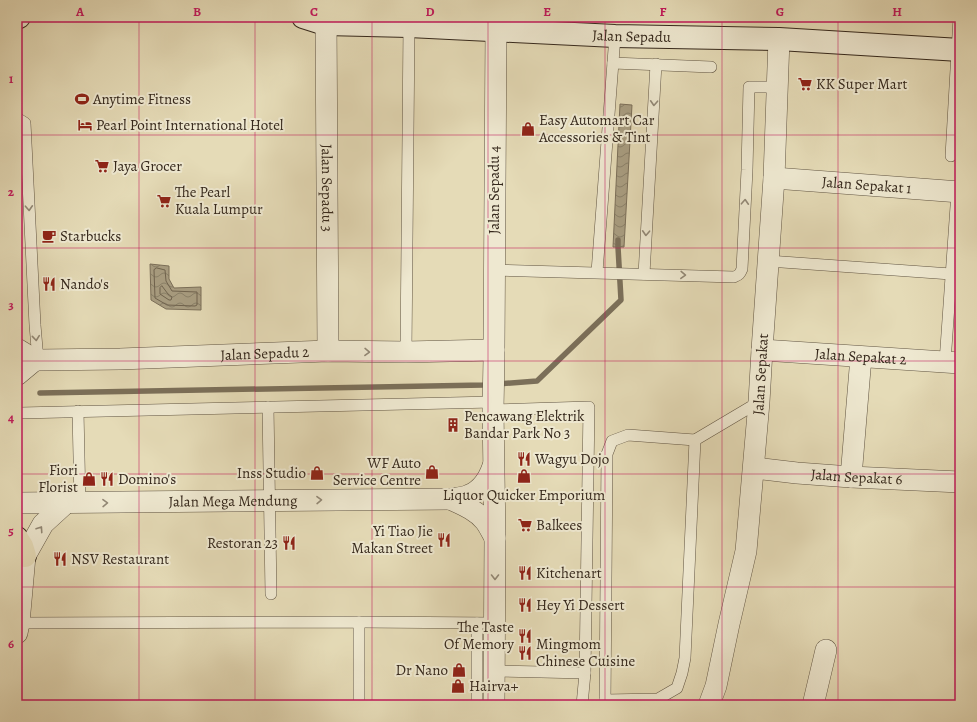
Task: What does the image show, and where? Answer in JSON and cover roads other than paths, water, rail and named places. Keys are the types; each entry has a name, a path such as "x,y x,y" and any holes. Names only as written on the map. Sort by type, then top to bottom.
{"street":[{"name":"Jalan Sepadu","path":"303,17 326,21 409,26 493,24 615,36 779,39 959,50"},
{"name":"Jalan Sepadu 3","path":"326,21 328,351"},
{"name":"Jalan Sepadu 4","path":"493,24 494,354"},
{"name":"Jalan Sepakat","path":"709,705 716,686 746,551 759,402 774,178 779,39"},
{"name":"Jalan Sepakat 1","path":"774,178 959,192"},
{"path":"17,349 37,360 17,375"},
{"name":"Jalan Sepakat 2","path":"762,350 952,362"},
{"name":"Jalan Sepadu 2","path":"37,360 328,351 494,354"},
{"name":"Jalan Mega Mendung","path":"494,354 493,401 495,538 485,623 494,671 494,705"},
{"path":"851,477 861,357"},
{"name":"Jalan Mega Mendung","path":"17,503 450,499 469,495 481,488 490,477 494,465"},
{"name":"Jalan Sepakat 6","path":"754,468 851,477 960,482"},
{"name":"Jalan Mega Mendung","path":"450,499 468,507 477,514 486,522 495,538"},
{"path":"18,628 21,547 43,524 73,503"},
{"path":"813,705 826,650"}],"lane":[{"path":"951,156 959,50 959,17"},
{"path":"406,352 409,26"},
{"path":"597,272 615,36"},
{"path":"613,63 711,67"},
{"path":"644,274 656,64"},
{"path":"494,270 738,276 742,269 750,87 777,88"},
{"path":"17,118 25,123 37,360"},
{"path":"952,362 951,274 959,192"},
{"path":"768,261 951,274"},
{"path":"20,413 493,401 589,407 585,673 582,705"},
{"path":"695,440 685,658 677,688 658,702 605,703 607,454 612,441 628,435 695,440 759,402"},
{"path":"268,407 271,594"},
{"path":"73,503 78,411"},
{"path":"359,622 359,705"},
{"path":"18,628 359,622 485,623 477,705"},
{"path":"494,671 585,673"}],"water":[{"path":"620,104 632,105 624,247 613,247"},
{"path":"150,264 169,266 169,279 174,288 201,287 201,310 166,309 151,300"}],"waterway":[{"path":"40,393 484,385 537,381 621,300 618,240"}],"place":[{"name":"KK Super Mart","path":"805,84"},
{"name":"Anytime Fitness","path":"82,99"},
{"name":"Pearl Point International Hotel","path":"85,125"},
{"name":"Easy Automart Car Accessories & Tint","path":"528,129"},
{"name":"Jaya Grocer","path":"102,166"},
{"name":"The Pearl Kuala Lumpur","path":"164,201"},
{"name":"Starbucks","path":"49,236"},
{"name":"Nando's","path":"49,284"},
{"name":"Pencawang Elektrik Bandar Park No 3","path":"453,425"},
{"name":"Wagyu Dojo","path":"524,459"},
{"name":"WF Auto Service Centre","path":"432,472"},
{"name":"Inss Studio","path":"317,473"},
{"name":"Liquor Quicker Emporium","path":"524,476"},
{"name":"Fiori Florist","path":"89,479"},
{"name":"Domino's","path":"107,479"},
{"name":"Balkees","path":"525,525"},
{"name":"Yi Tiao Jie Makan Street","path":"444,540"},
{"name":"Restoran 23","path":"289,543"},
{"name":"NSV Restaurant","path":"60,559"},
{"name":"Kitchenart","path":"525,573"},
{"name":"Hey Yi Dessert","path":"525,605"},
{"name":"The Taste Of Memory","path":"525,636"},
{"name":"Mingmom Chinese Cuisine","path":"525,653"},
{"name":"Dr Nano","path":"459,670"},
{"name":"Hairva+","path":"458,686"}]}
